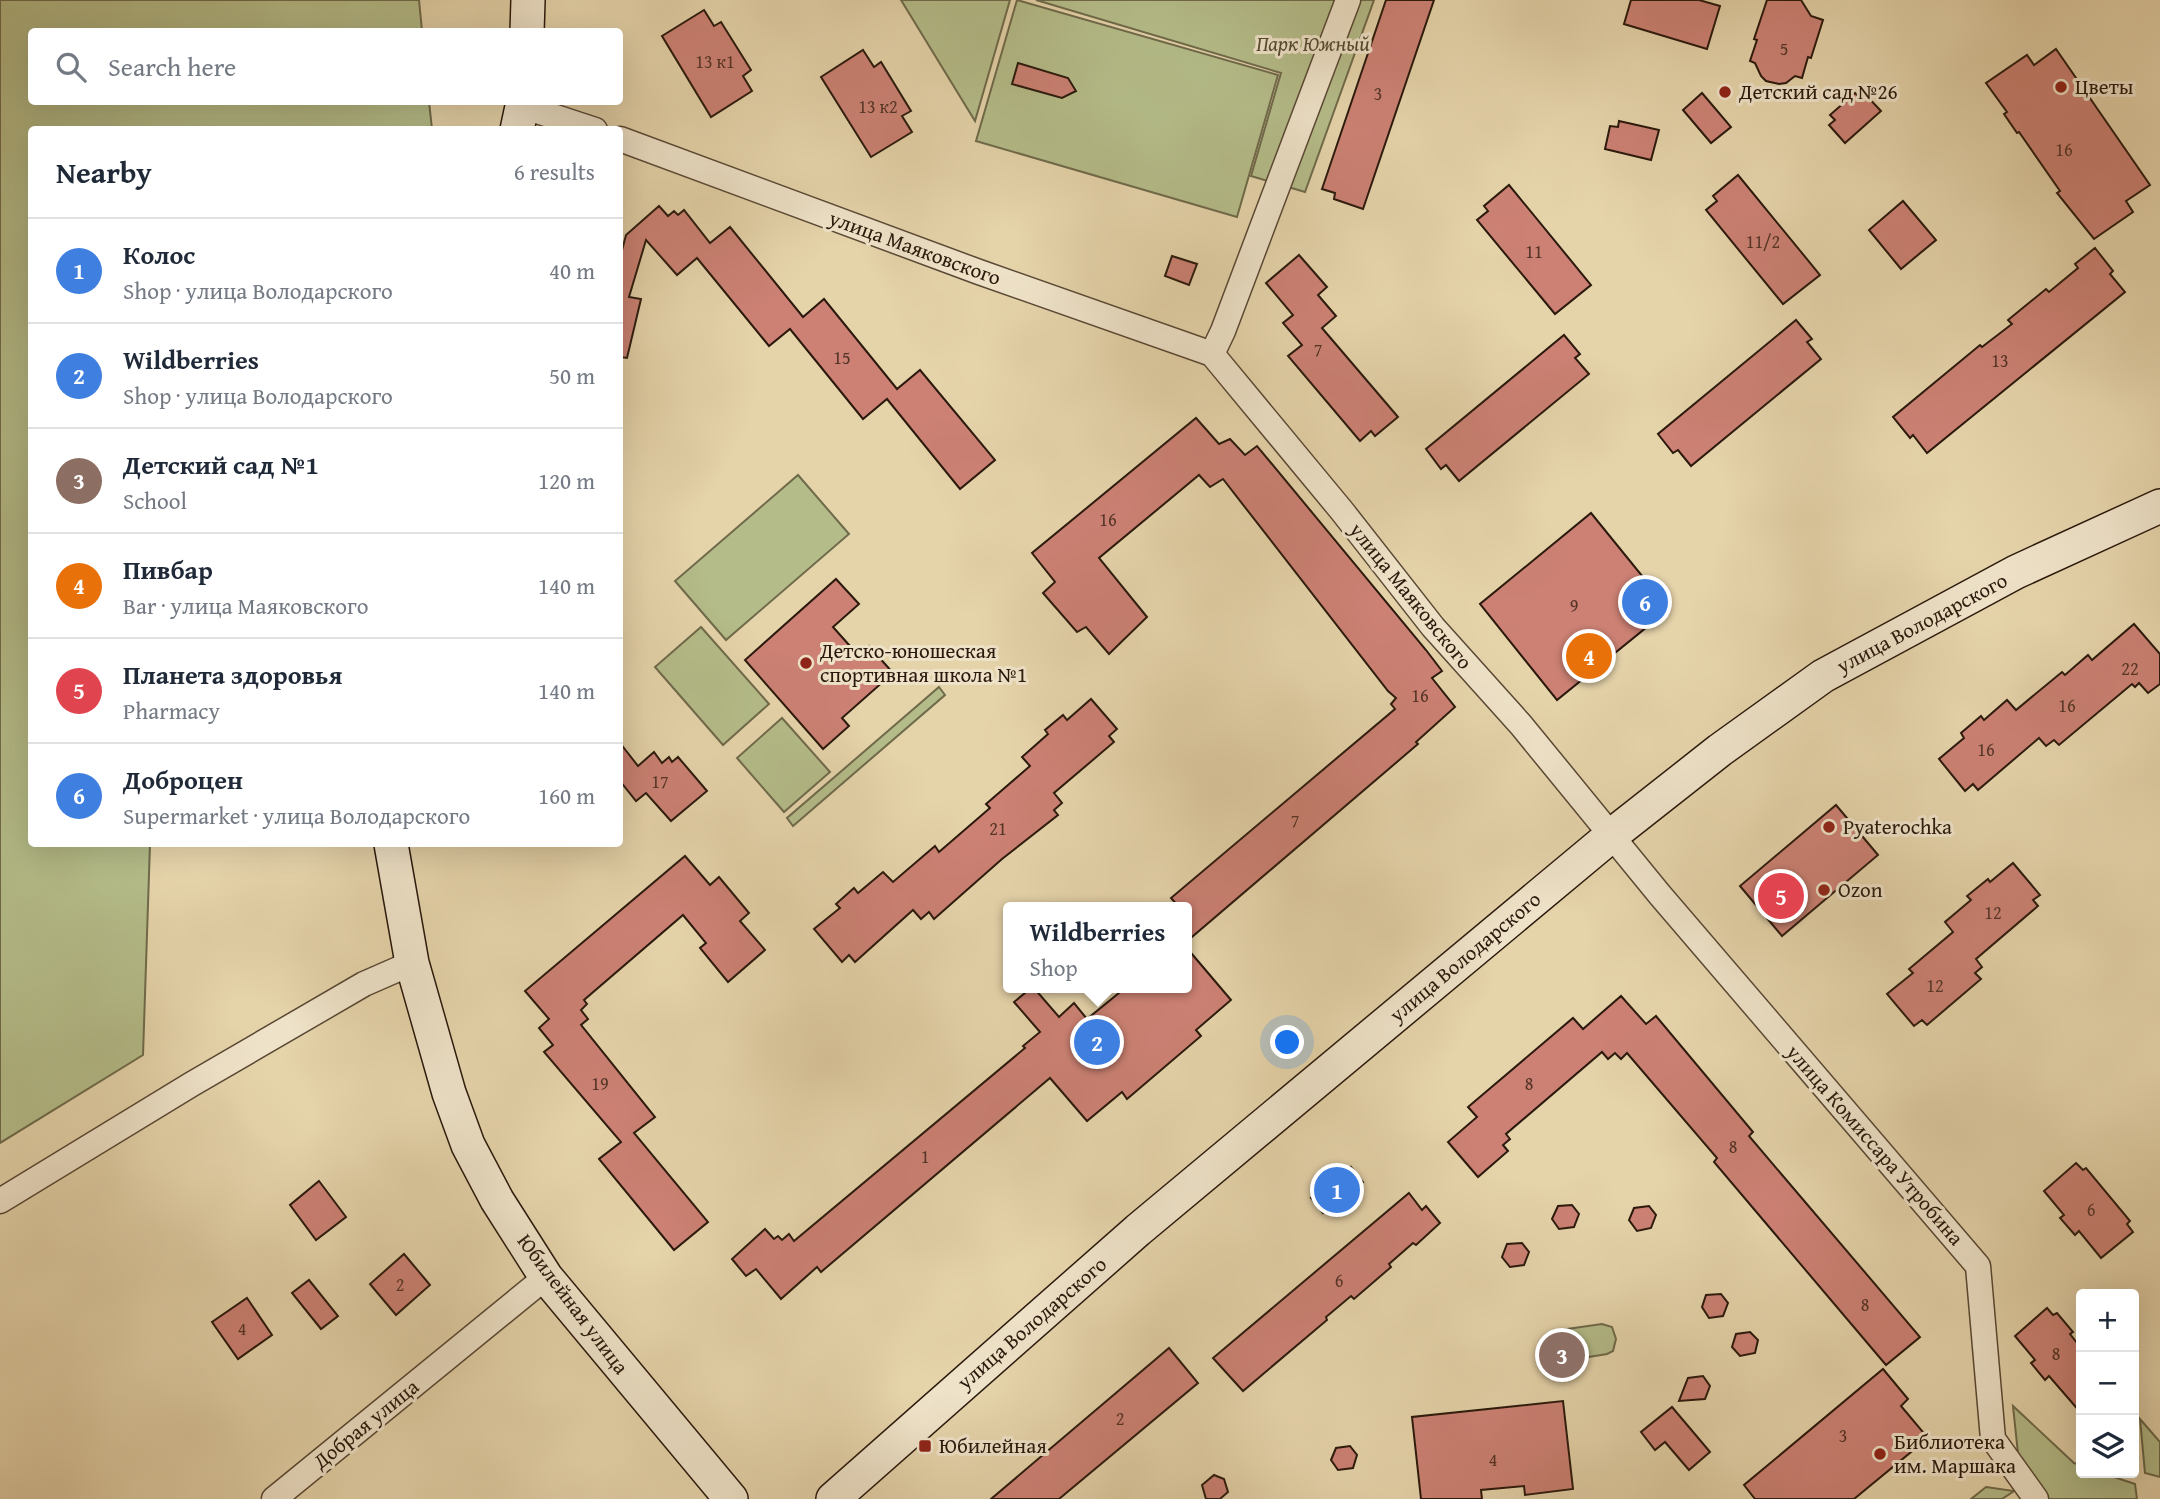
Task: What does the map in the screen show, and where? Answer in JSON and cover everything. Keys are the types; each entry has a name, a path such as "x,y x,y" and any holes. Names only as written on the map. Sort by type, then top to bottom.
{"street":[{"path":"527,28 528,0"},
{"path":"1212,354 1348,0"},
{"path":"521,112 579,126"},
{"name":"улица Маяковского","path":"623,139 979,272 1212,354 1342,511 1433,627 1521,725 1612,835"},
{"name":"улица Володарского","path":"833,1499 1138,1230 1612,835 1720,750 1823,676 2016,572 2160,506"},
{"name":"улица Комиссара Утробина","path":"1612,835 1660,895 1978,1266 1993,1439 2036,1499"},
{"name":"Юбилейная улица","path":"392,847 412,963 441,1066 468,1145 497,1200 546,1277 731,1499"},
{"path":"0,1202 192,1084 364,984 412,963"},
{"name":"Добрая улица","path":"274,1499 546,1277"}],"green space":[{"path":"0,0 419,0 422,28 28,28 28,105 429,105 432,126 28,126 28,847 150,847 143,1055 0,1143"},
{"path":"901,0 1010,0 975,121"},
{"path":"1017,0 1278,75 1237,217 976,141"},
{"name":"Парк Южный","path":"1036,0 1374,0 1305,192 1251,176 1281,73"},
{"path":"798,475 849,534 726,640 675,581"},
{"path":"701,627 769,704 723,745 655,667"},
{"path":"939,687 945,695 793,826 787,818"},
{"path":"782,718 830,772 784,812 737,758"},
{"path":"1602,1324 1612,1327 1616,1339 1613,1351 1607,1354 1558,1362 1552,1361 1544,1353 1544,1341 1553,1331"},
{"path":"2013,1406 2076,1464 2076,1478 2117,1478 2135,1484 2137,1499 2046,1499 2019,1463"},
{"path":"2140,1419 2160,1442 2160,1477 2145,1473"},
{"path":"1986,1487 2014,1491 2002,1499 1971,1499"}],"building":[{"path":"1386,0 1434,0 1363,209 1334,199 1335,193 1322,189"},
{"path":"1631,0 1699,0 1720,6 1707,49 1624,24"},
{"path":"1767,0 1801,0 1811,16 1823,20 1802,78 1795,76 1786,83 1779,84 1766,81 1755,63 1750,61"},
{"path":"704,10 714,26 721,22 751,70 743,76 752,91 711,117 662,36"},
{"path":"2056,49 2150,185 2126,201 2133,212 2094,239 2057,193 2060,191 2019,132 2017,133 2004,114 2007,112 1986,83 2027,55 2034,65"},
{"path":"863,50 874,67 881,62 911,111 902,116 912,132 871,157 821,77"},
{"path":"1018,63 1068,78 1076,91 1062,98 1012,84"},
{"path":"1702,93 1731,127 1711,143 1683,110"},
{"path":"1855,93 1860,98 1865,94 1881,111 1845,143 1829,125 1835,120 1830,115"},
{"path":"1619,121 1659,130 1651,160 1605,149 1610,126 1618,127"},
{"path":"1738,175 1820,275 1783,304 1706,210 1717,201 1713,196"},
{"path":"1509,185 1591,285 1555,314 1477,220 1488,211 1484,206"},
{"path":"1903,201 1936,240 1901,269 1869,230"},
{"path":"659,206 668,216 674,211 678,215 684,210 710,243 730,227 803,317 824,299 897,389 920,370 995,460 960,489 887,399 863,419 790,329 769,346 697,258 677,275 646,240 629,297 641,299 627,358 623,357 623,246 626,235"},
{"path":"2095,248 2113,271 2110,274 2125,292 1927,453 1913,435 1910,438 1893,417 1980,345 1982,347 2012,324 2008,320 2046,289 2049,292 2078,268 2075,264"},
{"path":"1299,255 1327,287 1318,295 1336,316 1322,328 1398,417 1375,436 1371,431 1360,441 1288,356 1302,345 1283,323 1293,315 1266,283"},
{"path":"1172,256 1197,264 1189,285 1165,276"},
{"path":"1796,320 1812,339 1807,342 1821,359 1691,466 1678,450 1673,453 1658,434"},
{"path":"1564,335 1580,354 1575,358 1589,374 1459,481 1446,465 1441,469 1426,449"},
{"path":"1196,418 1219,444 1230,439 1245,455 1257,446 1442,671 1432,678 1455,707 1416,742 1418,744 1192,937 1192,902 1175,902 1171,898 1395,709 1391,704 1396,698 1223,479 1210,487 1199,475 1099,558 1147,617 1109,654 1086,627 1077,632 1043,593 1055,582 1032,553"},
{"path":"1591,513 1669,609 1557,700 1480,604"},
{"name":"Детско-юношеская спортивная школа №1","path":"836,579 859,604 833,627 858,655 869,646 893,673 842,718 849,726 823,749 745,660"},
{"path":"2134,624 2160,654 2160,684 2148,693 2139,683 2135,687 2132,684 2059,745 2054,740 2046,746 2039,738 1978,790 1973,784 1965,791 1939,759 1964,738 1961,733 1981,716 1984,720 2007,700 2016,710 2062,672 2065,675 2088,655 2092,660"},
{"path":"1091,699 1117,729 1109,736 1114,742 1054,793 1062,803 1054,810 1058,815 1002,859 934,919 929,912 921,919 913,910 855,962 849,955 842,962 814,929 840,908 836,904 854,888 858,893 883,872 893,882 935,846 939,852 990,808 986,804 1030,766 1022,757 1048,734 1045,730 1063,715 1067,720"},
{"path":"623,747 638,766 654,752 662,763 669,757 672,762 678,757 707,791 671,821 646,793 636,801 623,785"},
{"path":"1836,805 1878,855 1782,936 1740,886"},
{"path":"685,856 710,885 719,877 749,913 740,921 765,950 728,982 700,948 706,943 683,915 584,1000 587,1004 581,1010 588,1019 581,1025 655,1117 634,1133 708,1222 674,1250 599,1159 621,1142 544,1052 553,1045 539,1028 549,1019 525,991"},
{"path":"2013,863 2040,895 2033,900 2038,906 1976,959 1982,967 1975,973 1981,979 1927,1025 1922,1020 1914,1026 1887,994 1913,973 1909,969 1953,932 1945,922 1971,900 1967,896"},
{"path":"1192,954 1231,1000 1196,1030 1201,1036 1127,1099 1122,1092 1087,1121 1050,1078 821,1272 817,1267 781,1299 756,1269 746,1276 732,1259 765,1229 774,1239 778,1236 782,1240 789,1234 794,1241 1025,1048 1023,1046 1040,1032 1014,1002 1025,993 1038,993 1059,1017 1074,1003 1087,1019 1119,993 1192,993"},
{"path":"1621,996 1646,1024 1656,1016 1753,1132 1749,1136 1920,1337 1886,1365 1714,1162 1717,1158 1627,1053 1621,1059 1615,1053 1608,1059 1602,1052 1506,1134 1510,1139 1503,1145 1508,1151 1478,1177 1448,1142 1477,1117 1468,1107 1573,1018 1583,1029"},
{"path":"2076,1163 2083,1170 2086,1168 2130,1221 2127,1224 2133,1232 2101,1258 2079,1231 2075,1235 2060,1218 2064,1215 2044,1191"},
{"path":"1351,1167 1363,1182 1323,1213 1311,1198"},
{"path":"319,1181 346,1217 316,1240 290,1205"},
{"path":"1409,1193 1422,1210 1426,1206 1440,1223 1416,1245 1413,1243 1389,1264 1391,1267 1354,1299 1351,1296 1326,1317 1327,1320 1243,1391 1213,1358"},
{"path":"1572,1205 1579,1214 1574,1227 1559,1229 1552,1219 1558,1206"},
{"path":"1649,1206 1656,1215 1651,1228 1637,1231 1629,1220 1634,1208"},
{"path":"1522,1243 1529,1252 1524,1265 1510,1267 1502,1257 1507,1244"},
{"path":"404,1254 430,1285 396,1315 370,1284"},
{"path":"309,1280 338,1316 321,1329 292,1293"},
{"path":"1721,1294 1728,1303 1723,1316 1709,1318 1702,1307 1706,1295"},
{"path":"247,1298 272,1335 238,1359 212,1322"},
{"path":"2047,1308 2053,1315 2057,1313 2073,1332 2070,1334 2076,1342 2076,1407 2049,1376 2045,1380 2031,1363 2035,1360 2015,1336"},
{"path":"1750,1332 1758,1340 1755,1353 1740,1356 1732,1347 1736,1334"},
{"path":"1169,1348 1198,1383 1059,1499 991,1499"},
{"path":"1883,1369 1908,1399 1901,1406 1928,1438 1854,1499 1755,1499 1744,1485"},
{"path":"1703,1376 1710,1386 1705,1399 1679,1401 1688,1378"},
{"path":"1563,1401 1573,1489 1525,1495 1524,1486 1481,1490 1482,1499 1421,1499 1412,1417"},
{"path":"1672,1407 1710,1452 1689,1470 1665,1442 1655,1450 1641,1432"},
{"path":"1350,1446 1357,1455 1353,1468 1338,1470 1331,1460 1336,1448"},
{"path":"1214,1475 1224,1479 1228,1492 1220,1499 1206,1499 1202,1485"}],"place":[{"name":"Цветы","path":"2061,87"},
{"name":"Детский сад №26","path":"1725,92"},
{"name":"Доброцен","path":"1645,602"},
{"name":"Пивбар","path":"1589,656"},
{"name":"Детско-юношеская спортивная школа №1","path":"806,663"},
{"name":"Pyaterochka","path":"1829,827"},
{"name":"Ozon","path":"1824,890"},
{"name":"Планета здоровья","path":"1781,896"},
{"name":"Wildberries","path":"1097,1042"},
{"name":"Колос","path":"1337,1190"},
{"name":"Детский сад №1","path":"1562,1355"},
{"name":"Юбилейная","path":"925,1446"},
{"name":"Библиотека им. Маршака","path":"1880,1454"}]}
